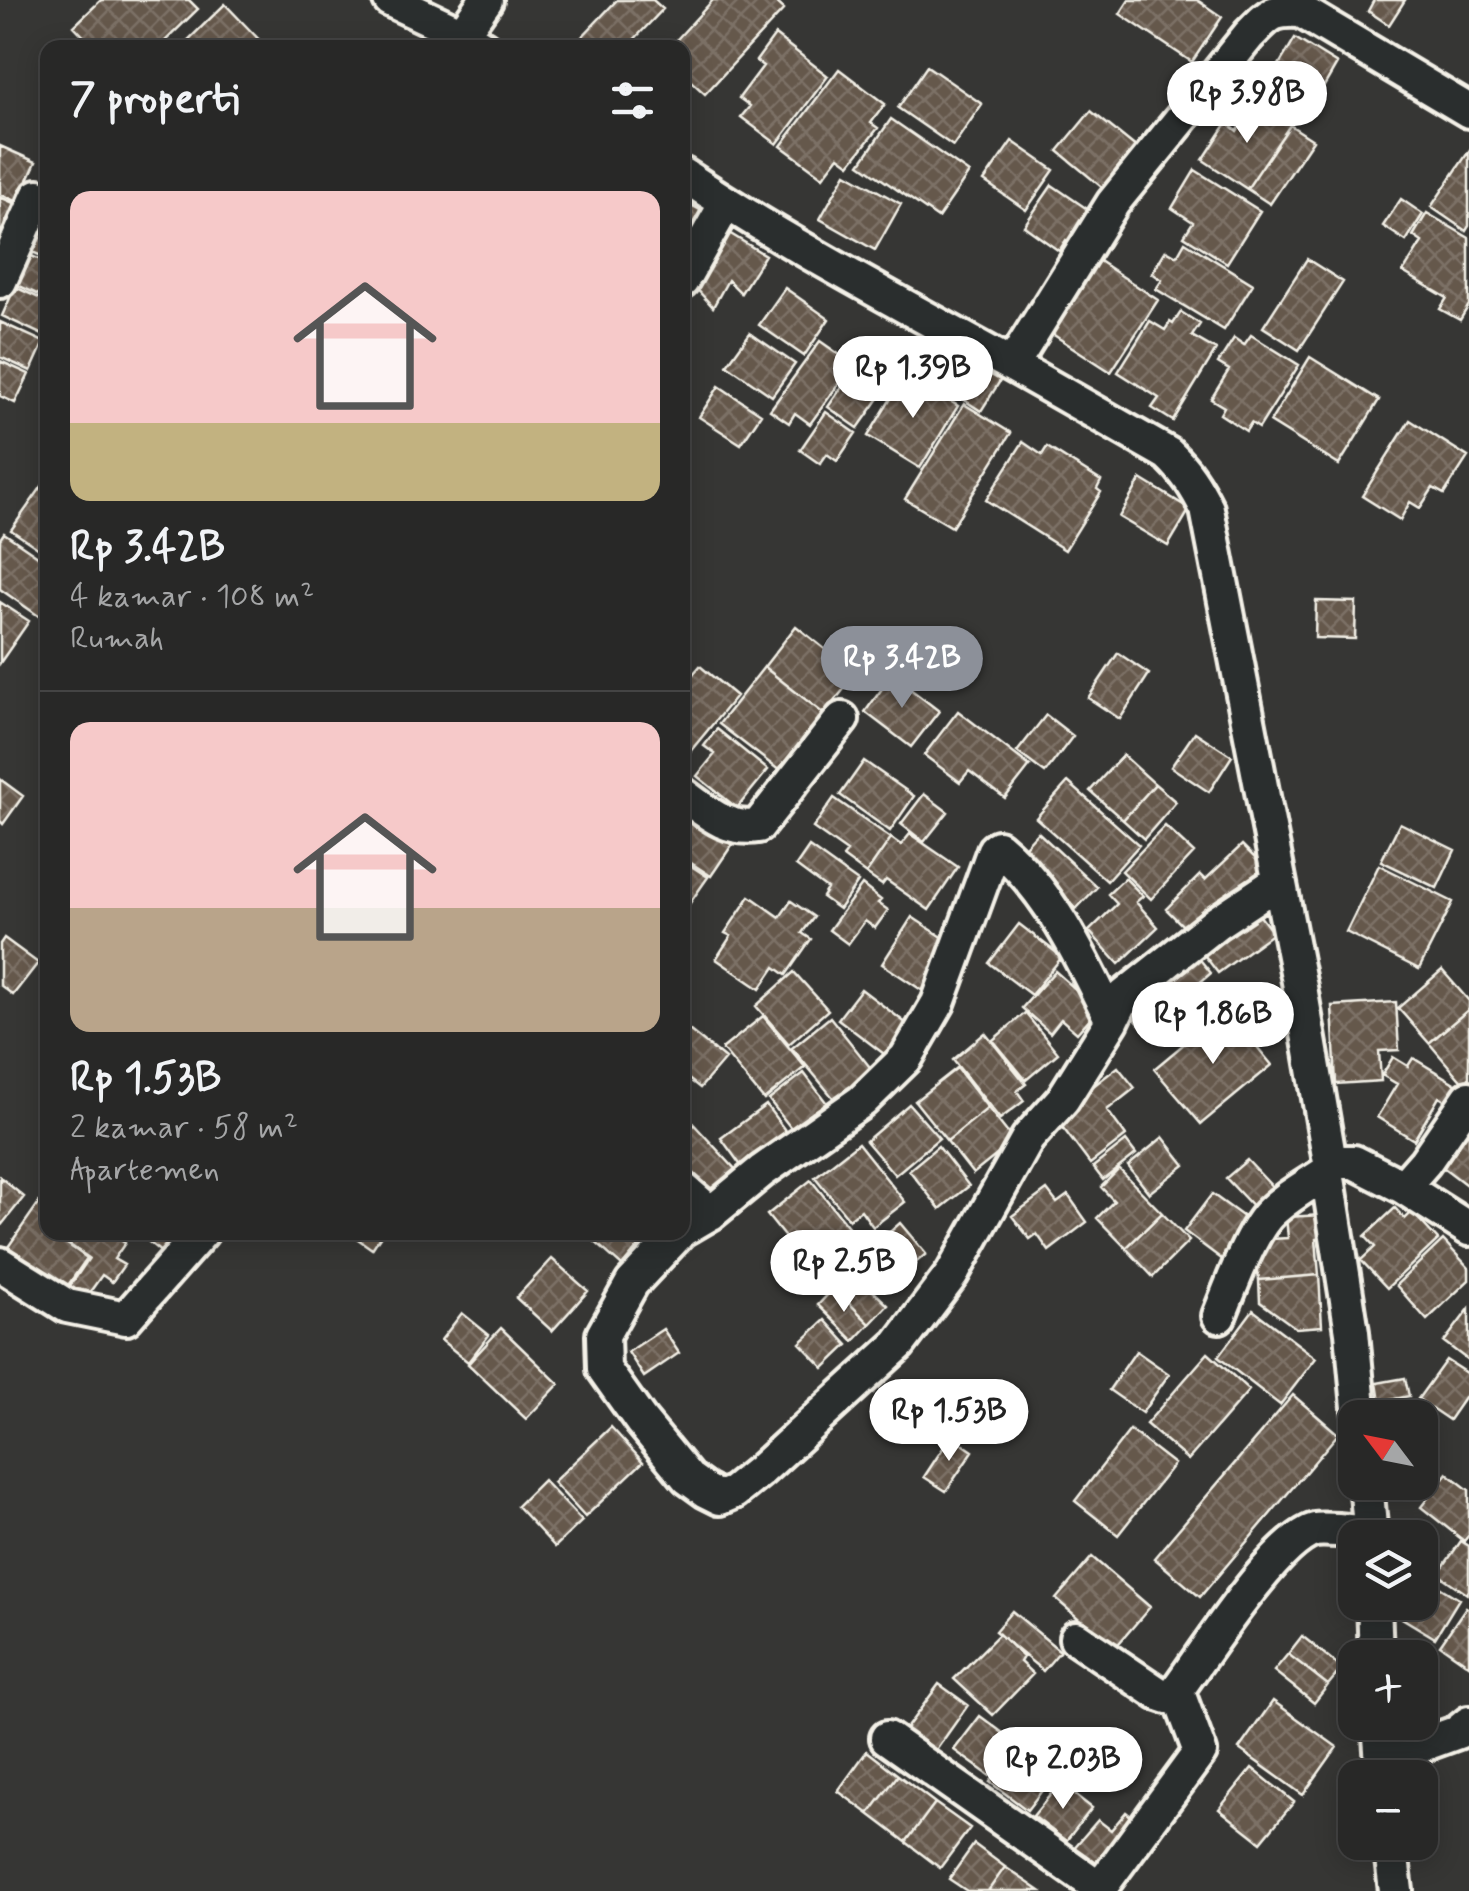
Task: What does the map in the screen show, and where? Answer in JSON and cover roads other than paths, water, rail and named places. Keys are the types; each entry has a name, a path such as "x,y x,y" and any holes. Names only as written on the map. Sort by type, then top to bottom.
{"street":[{"path":"390,0 471,40"},
{"path":"473,40 486,0"},
{"path":"1012,365 1113,203 1250,36 1281,5 1301,10 1469,111"},
{"path":"690,179 850,277 1168,454 1197,488 1206,509 1300,987 1352,1332 1358,1400"},
{"path":"0,281 38,196"},
{"path":"690,267 726,203"},
{"path":"690,800 718,821 732,826 758,826 842,720"},
{"path":"690,1226 862,1101 906,1058 938,1003 994,850 998,848 1043,894 1112,1020"},
{"path":"673,1240 632,1283 622,1300 603,1336 604,1368 640,1421 688,1478 720,1498 762,1470 899,1344 952,1274 1028,1138 1063,1099 1124,996 1216,922 1279,880"},
{"path":"1403,1188 1469,1098"},
{"path":"1218,1316 1265,1220 1328,1167 1354,1162 1469,1229"},
{"path":"690,1195 712,1213"},
{"path":"0,1264 66,1306 126,1318 195,1240"},
{"path":"1076,1638 1168,1697 1286,1547 1316,1530 1338,1532"},
{"path":"887,1738 1100,1888 1200,1752 1177,1690"},
{"path":"1400,1760 1469,1723"},
{"path":"1392,1860 1396,1891"}]}
